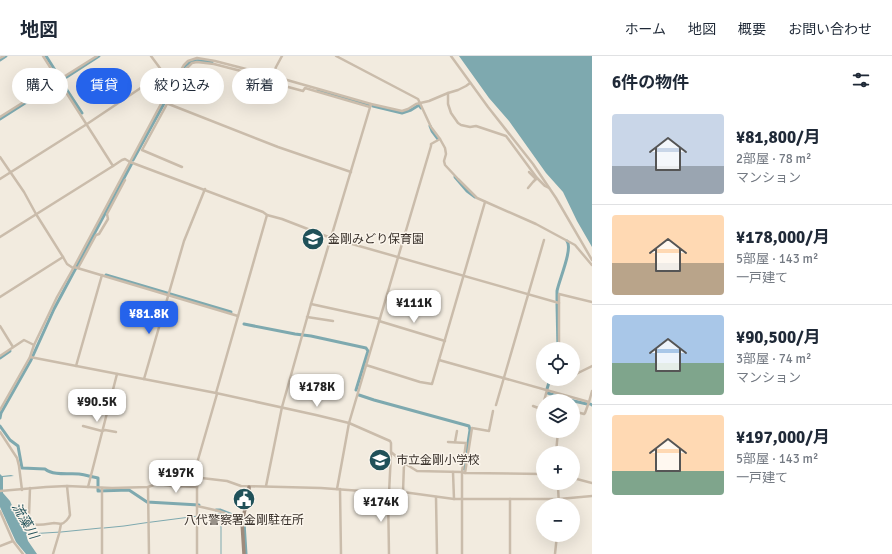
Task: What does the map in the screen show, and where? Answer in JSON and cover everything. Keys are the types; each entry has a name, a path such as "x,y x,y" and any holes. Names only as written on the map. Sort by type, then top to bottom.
{"street":[{"path":"0,58 4,56"},
{"path":"43,56 51,68"},
{"path":"68,74 97,56"},
{"path":"151,56 159,68"},
{"path":"276,68 282,56"},
{"path":"336,56 418,99 431,127 445,148 446,154 444,161 446,165 477,198 536,224 575,245 592,265"},
{"path":"451,56 488,107 533,164 556,198 592,260"},
{"path":"182,68 188,61 193,60 215,61 240,68"},
{"path":"193,60 232,68"},
{"path":"187,68 193,60"},
{"path":"288,82 370,106"},
{"path":"288,87 303,91 305,88 370,106 402,111 416,104 429,101 458,90 470,83"},
{"path":"0,179 140,88"},
{"path":"448,93 448,104 451,113 458,124 470,127 476,126 506,136 536,178"},
{"path":"68,94 113,166"},
{"path":"0,117 21,104"},
{"path":"0,410 31,357 34,345 52,307 161,104"},
{"path":"182,167 142,150 166,104 278,147 351,172"},
{"path":"266,486 282,407 370,106"},
{"path":"336,489 349,423 431,144 440,139"},
{"path":"0,157 24,192 67,264 74,268 168,294 238,316"},
{"path":"0,237 125,159 205,189 263,212 267,215 282,219 331,238 558,303"},
{"path":"529,172 550,189"},
{"path":"528,188 536,178"},
{"path":"78,268 96,234 99,234 108,218 107,214 126,180"},
{"path":"144,379 184,241 205,189"},
{"path":"366,365 420,382 432,384 485,202"},
{"path":"193,477 267,215"},
{"path":"496,405 544,240"},
{"path":"0,297 62,257"},
{"path":"76,366 102,275"},
{"path":"559,342 559,294 592,302"},
{"path":"311,304 380,320 445,341"},
{"path":"308,317 333,322"},
{"path":"0,326 13,347"},
{"path":"0,356 24,340 34,345"},
{"path":"31,357 282,407 349,423 390,441 389,554"},
{"path":"439,360 589,402"},
{"path":"580,372 592,366"},
{"path":"88,487 116,374"},
{"path":"546,394 547,390"},
{"path":"580,413 585,413 592,391"},
{"path":"0,400 4,403"},
{"path":"532,406 536,407"},
{"path":"463,473 472,428 489,431 493,411"},
{"path":"83,426 102,431 116,432"},
{"path":"455,442 457,431"},
{"path":"0,433 17,458 22,490"},
{"path":"448,442 466,443 462,499 462,554"},
{"path":"391,452 404,463 417,471 536,474"},
{"path":"403,492 404,463"},
{"path":"453,472 454,499"},
{"path":"0,491 67,486 101,488 148,487 178,478 193,477 226,481 249,487 266,486 340,489 389,493 403,492 454,499 536,499"},
{"path":"178,478 179,486"},
{"path":"197,554 198,478"},
{"path":"580,480 592,483"},
{"path":"157,484 197,488"},
{"path":"30,488 29,515 31,524 61,524 66,521 70,515 67,486"},
{"path":"148,487 149,554"},
{"path":"244,554 242,520 249,487"},
{"path":"101,488 102,554"},
{"path":"340,489 341,554"},
{"path":"570,498 592,496"},
{"path":"436,497 437,554"},
{"path":"510,499 510,554"},
{"path":"197,505 220,511 242,520"},
{"path":"0,511 14,541 23,554"},
{"path":"53,554 61,524"},
{"path":"0,546 14,541"},
{"path":"555,554 556,542"}],"water":[{"path":"459,56 592,56 592,247 563,192 546,173 509,121 489,98"},
{"path":"0,474 2,476 14,476 3,477 3,493 10,501 22,528 28,534 26,534 28,541 37,554 26,554 16,542 0,507"}],"waterway":[{"path":"0,60 6,56"},
{"path":"46,56 54,68"},
{"path":"68,76 99,56"},
{"path":"133,160 184,67 193,61 212,62"},
{"path":"318,90 370,106"},
{"path":"68,92 82,113"},
{"path":"0,119 24,104"},
{"path":"373,106 402,113 419,105 421,108"},
{"path":"430,126 438,139"},
{"path":"0,418 1,413 31,360 54,309 132,163"},
{"path":"455,177 467,191 475,197"},
{"path":"557,301 557,291 568,251 567,241"},
{"path":"106,275 231,312"},
{"path":"557,304 558,342"},
{"path":"244,324 366,348 368,351 356,390"},
{"path":"0,358 10,351"},
{"path":"548,393 587,404"},
{"path":"359,395 469,426 470,430 464,469"},
{"path":"0,426 10,440 18,446 22,468 45,469 53,473 79,474 98,478 98,491 129,490 147,502 199,505"},
{"path":"216,510 220,510 240,518"},
{"path":"104,528 221,513 223,511"},
{"path":"221,513 221,554"},
{"path":"244,522 246,554"},
{"name":"流藻川","path":"28,534 101,528"}],"place":[{"name":"金剛みどり保育園","path":"313,239"},
{"name":"市立金剛小学校","path":"380,460"},
{"name":"八代警察署金剛駐在所","path":"244,499"}]}
